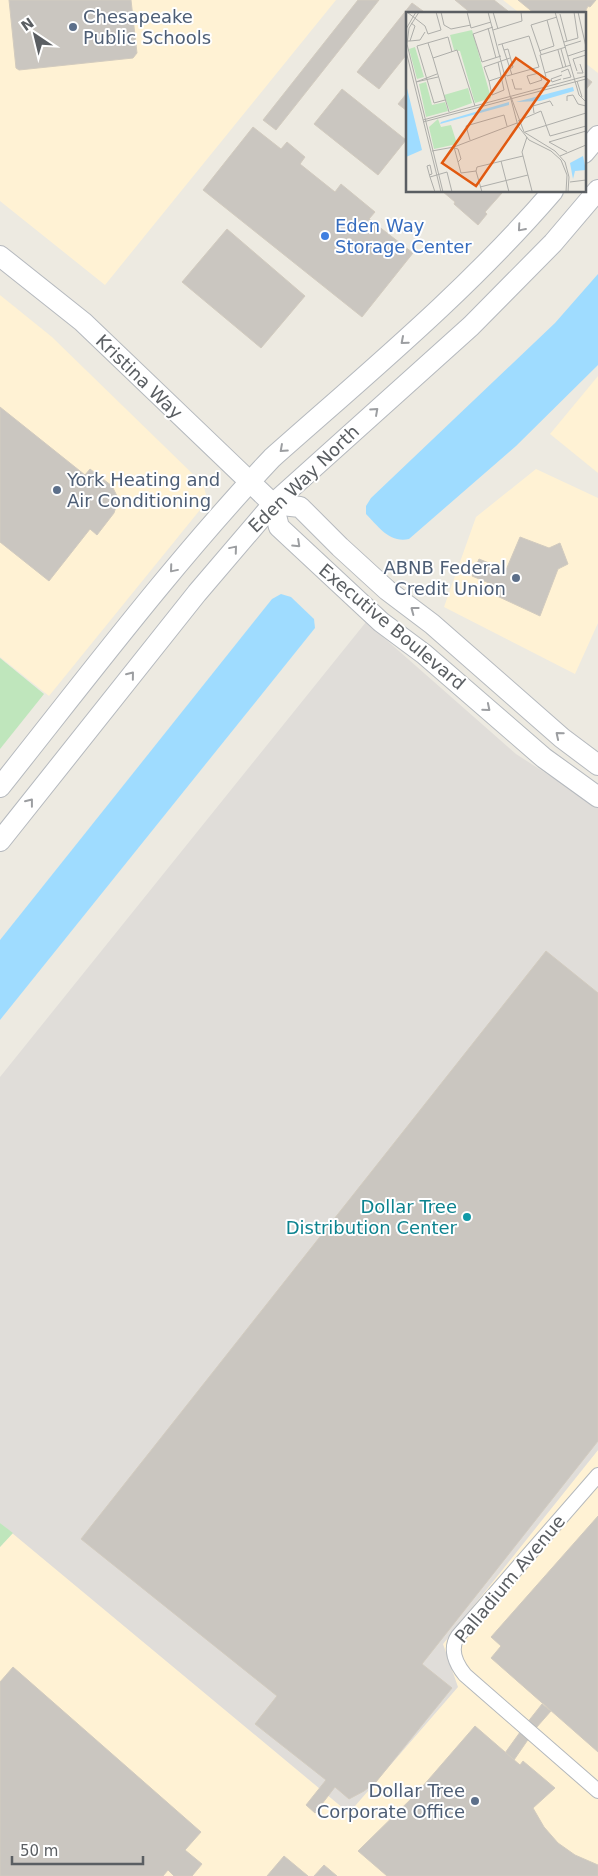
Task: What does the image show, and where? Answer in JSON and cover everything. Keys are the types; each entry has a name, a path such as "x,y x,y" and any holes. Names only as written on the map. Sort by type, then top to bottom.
{"street":[{"path":"586,151 598,136"},
{"name":"Eden Way North","path":"0,841 197,593 274,504 492,306 553,243 598,190"},
{"name":"Eden Way North","path":"0,787 160,585 272,458 471,280 518,232 552,192"},
{"name":"Kristina Way","path":"0,256 83,322 274,504"},
{"name":"Executive Boulevard","path":"598,765 562,738 432,624 387,590 340,548 300,507 274,504 279,527 381,622 424,654 544,758 598,797"},
{"name":"Palladium Avenue","path":"598,1475 455,1640 454,1650 458,1665 477,1686 598,1791"}],"shaded area":[{"path":"0,0 336,0 105,285 0,201"},
{"path":"503,0 598,0 598,73 586,64 586,12 518,12"},
{"path":"0,295 52,337 199,480 204,487 206,495 204,505 49,696 0,657"},
{"path":"598,376 598,473 550,434"},
{"path":"536,469 598,498 598,623 575,674 444,607 476,517"},
{"path":"366,622 516,754 598,807 598,1450 443,1644 458,1687 349,1813 0,1523 0,1077"},
{"path":"598,1450 598,1876 0,1876 0,1547 13,1533 349,1813 443,1644"}],"green space":[{"path":"0,658 44,694 0,749"},
{"path":"0,1523 13,1533 0,1547"}],"water":[{"path":"598,274 598,365 516,446 409,539 396,539 380,529 366,514 366,506 371,498 555,323"},
{"path":"281,594 291,597 314,619 315,628 0,1020 0,940 272,599"}],"building":[{"name":"Chesapeake Public Schools","path":"9,0 131,0 137,53 133,58 19,70 16,68"},
{"path":"358,0 379,0 276,130 263,120"},
{"path":"455,0 494,0 508,11 507,12 470,12"},
{"path":"518,0 596,0 590,7 588,6 585,12 533,12"},
{"path":"412,3 424,12 406,12 406,55 379,89 357,72"},
{"path":"586,78 592,82 586,90"},
{"path":"342,89 406,140 378,175 314,124"},
{"path":"406,94 406,110 398,104"},
{"name":"Eden Way Storage Center","path":"253,127 281,149 287,142 305,157 300,164 335,192 341,184 375,212 369,219 413,253 362,317 203,190"},
{"path":"443,192 502,193 485,212 487,214 478,225 454,204 455,202"},
{"path":"227,229 305,296 261,348 182,282"},
{"name":"York Heating and Air Conditioning","path":"0,407 85,475 90,469 112,486 118,500 114,513 97,535 90,529 49,581 0,542"},
{"name":"ABNB Federal Credit Union","path":"520,537 549,548 560,543 568,564 558,569 540,616 497,596 501,588 472,576 479,559 506,570"},
{"name":"Dollar Tree Distribution Center","path":"546,951 598,993 598,1441 422,1664 452,1688 376,1782 349,1799 335,1787 315,1813 306,1805 326,1780 255,1724 277,1696 81,1539"},
{"path":"598,1516 598,1752 491,1658 501,1646 491,1637"},
{"path":"13,1667 201,1832 185,1850 202,1864 192,1876 174,1876 168,1870 163,1876 0,1876 0,1682"},
{"path":"542,1704 551,1711 536,1728 514,1760 505,1753"},
{"name":"Dollar Tree Corporate Office","path":"475,1726 520,1765 523,1761 555,1788 533,1808 544,1827 558,1843 575,1855 598,1865 598,1876 387,1876 358,1851 416,1794"},
{"name":"Dollar Tree Corporate Office","path":"284,1856 308,1876 267,1876"},
{"name":"Dollar Tree Corporate Office","path":"324,1865 337,1876 314,1876"}],"place":[{"name":"Chesapeake Public Schools","path":"73,27"},
{"name":"Eden Way Storage Center","path":"325,236"},
{"name":"York Heating and Air Conditioning","path":"57,490"},
{"name":"ABNB Federal Credit Union","path":"516,578"},
{"name":"Dollar Tree Distribution Center","path":"467,1217"},
{"name":"Dollar Tree Corporate Office","path":"475,1801"}]}
